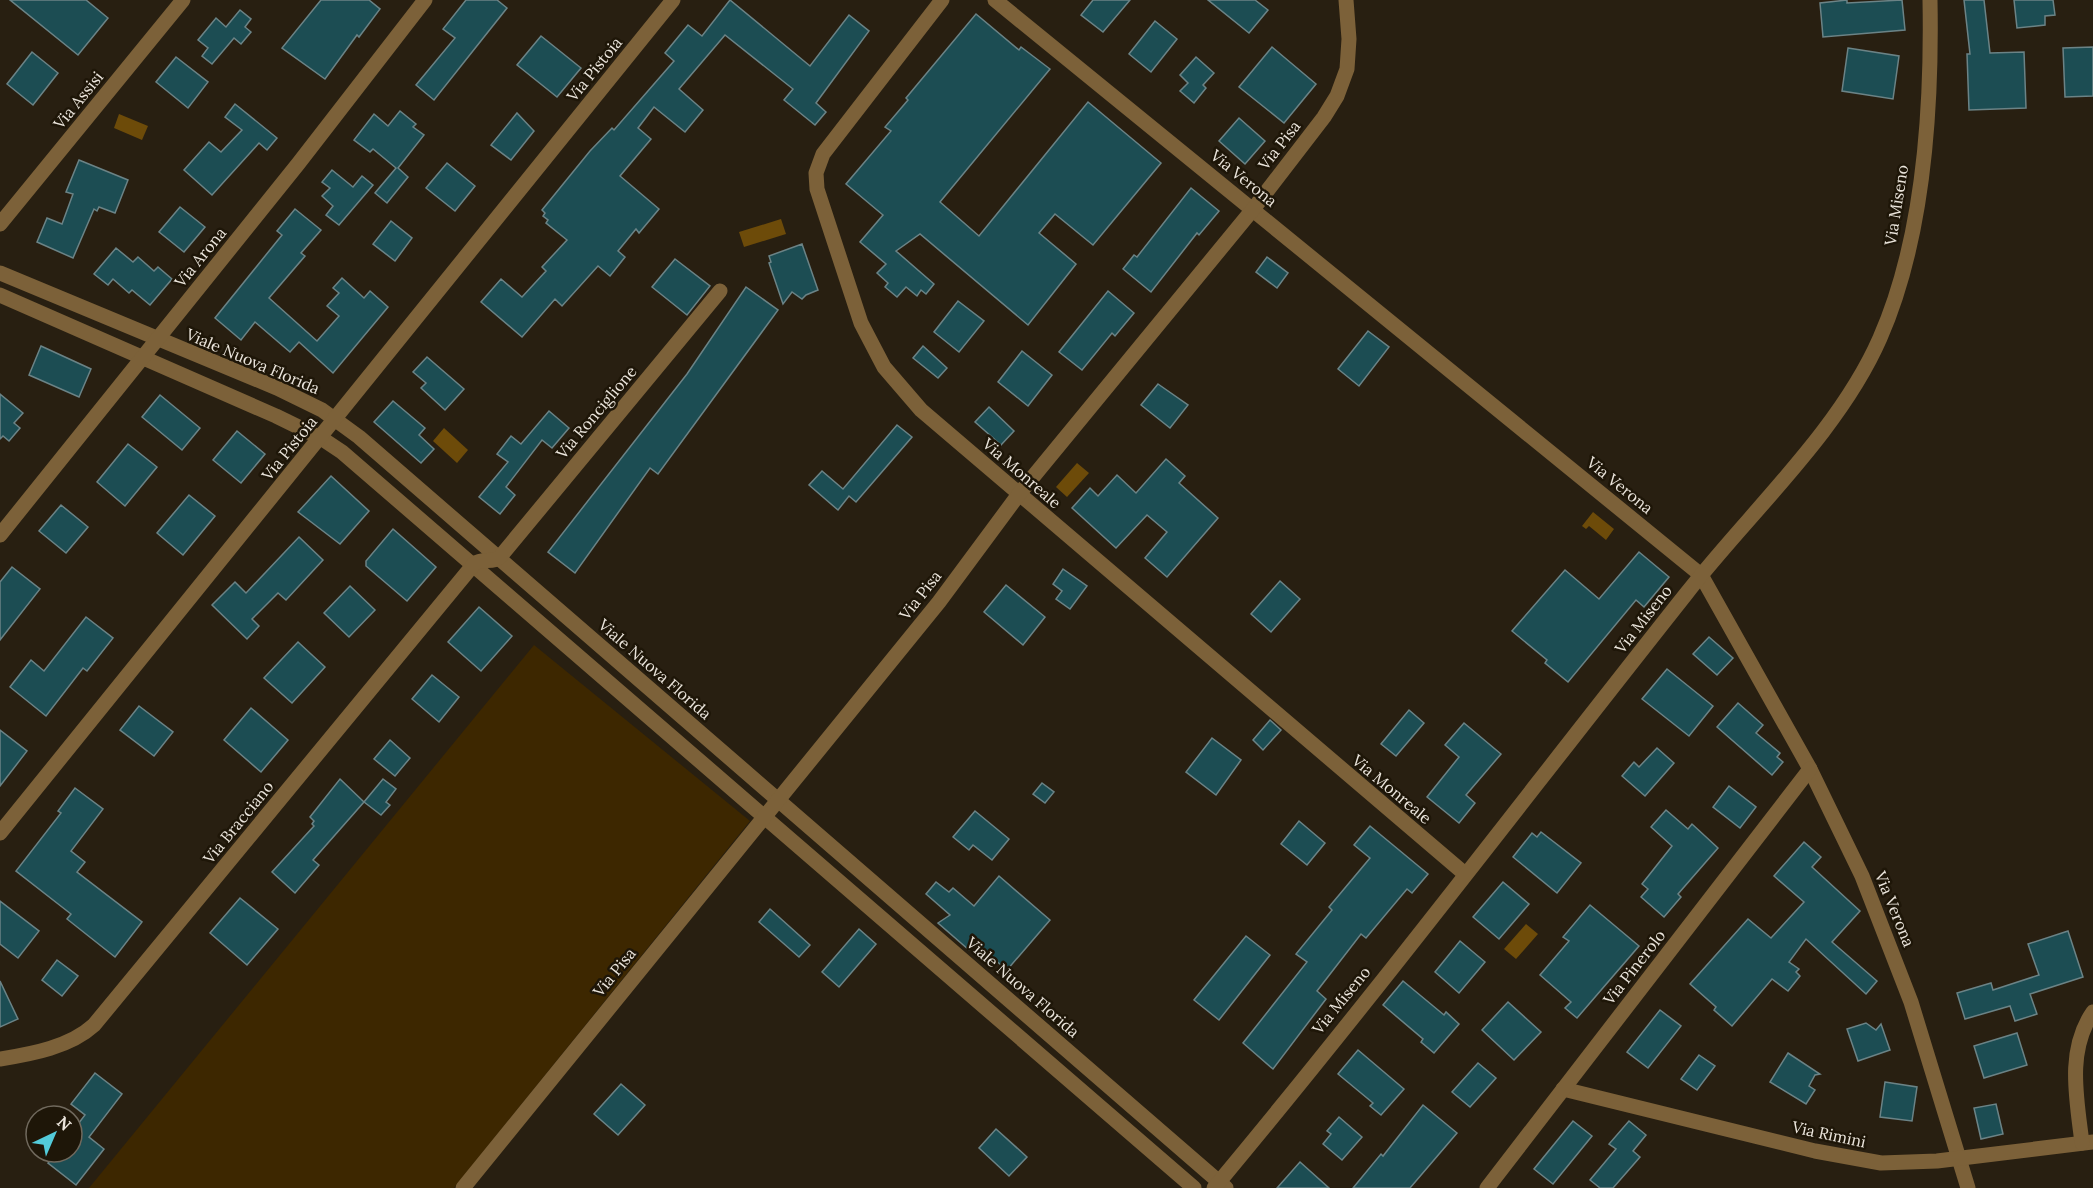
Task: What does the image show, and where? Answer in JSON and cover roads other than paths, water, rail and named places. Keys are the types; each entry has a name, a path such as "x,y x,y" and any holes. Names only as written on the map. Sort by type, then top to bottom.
{"street":[{"name":"Via Assisi","path":"0,224 183,0"},
{"name":"Via Arona","path":"0,535 305,156 425,0"},
{"name":"Via Pistoia","path":"0,833 673,0"},
{"name":"Via Monreale","path":"942,0 823,154 816,173 817,189 861,323 884,367 921,410 1465,874"},
{"name":"Via Verona","path":"995,0 1254,208 1701,574 1810,769 1854,859 1888,939 1922,1037 1968,1188"},
{"name":"Via Pisa","path":"463,1188 939,602 1019,494 1254,208 1337,96 1345,76 1349,54 1346,0"},
{"name":"Via Miseno","path":"1220,1186 1701,574 1835,414 1864,369 1886,324 1905,259 1919,182 1927,101 1930,0"},
{"name":"Viale Nuova Florida","path":"0,273 156,340 277,388 336,419 500,557 1220,1186"},
{"name":"Via Ronciglione","path":"500,557 720,291"},
{"path":"0,295 321,438 362,467 1194,1188"},
{"path":"474,564 481,560 494,561 500,557"},
{"name":"Via Bracciano","path":"0,1059 62,1044 80,1036 94,1024 474,564"},
{"path":"584,659 597,642"},
{"name":"Via Pinerolo","path":"1487,1188 1810,769"},
{"path":"2087,1143 2076,1065 2083,1031 2093,1012"},
{"name":"Via Rimini","path":"1563,1089 1860,1160 1901,1163 2087,1143"}]}
